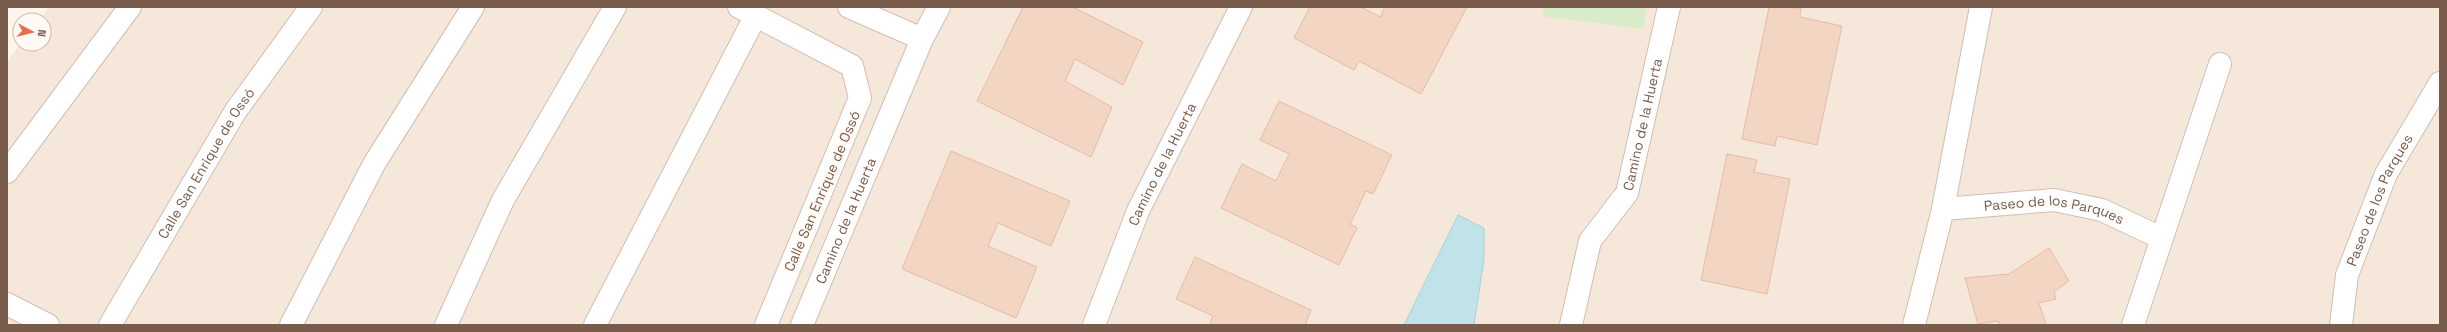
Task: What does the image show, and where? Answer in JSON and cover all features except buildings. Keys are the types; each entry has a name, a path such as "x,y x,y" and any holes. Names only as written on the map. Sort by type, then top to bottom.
{"street":[{"path":"7,172 130,7"},
{"name":"Calle San Enrique de Ossó","path":"110,325 235,112 310,7"},
{"path":"291,325 374,164 474,7"},
{"path":"446,325 503,200 615,7"},
{"path":"849,7 922,39"},
{"name":"Camino de la Huerta","path":"802,325 922,39 939,7"},
{"name":"Camino de la Huerta","path":"1094,325 1138,211 1241,7"},
{"name":"Camino de la Huerta","path":"1571,325 1590,241 1627,193 1669,7"},
{"path":"1914,325 1943,209 1981,7"},
{"name":"Calle San Enrique de Ossó","path":"595,325 748,11 852,66 860,98 766,325"},
{"path":"2133,325 2220,64"},
{"name":"Paseo de los Parques","path":"2341,325 2347,274 2386,174 2440,83"},
{"name":"Paseo de los Parques","path":"1943,209 2054,200 2102,210 2161,238"},
{"path":"7,304 48,325"}],"shaded area":[{"path":"49,7 2440,7 2440,325 7,325 7,61 14,52 52,52 52,12 45,12"}],"green space":[{"path":"1544,7 1646,7 1644,29 1542,16"}],"water":[{"path":"1458,215 1484,228 1484,259 1474,325 1404,325"}]}
